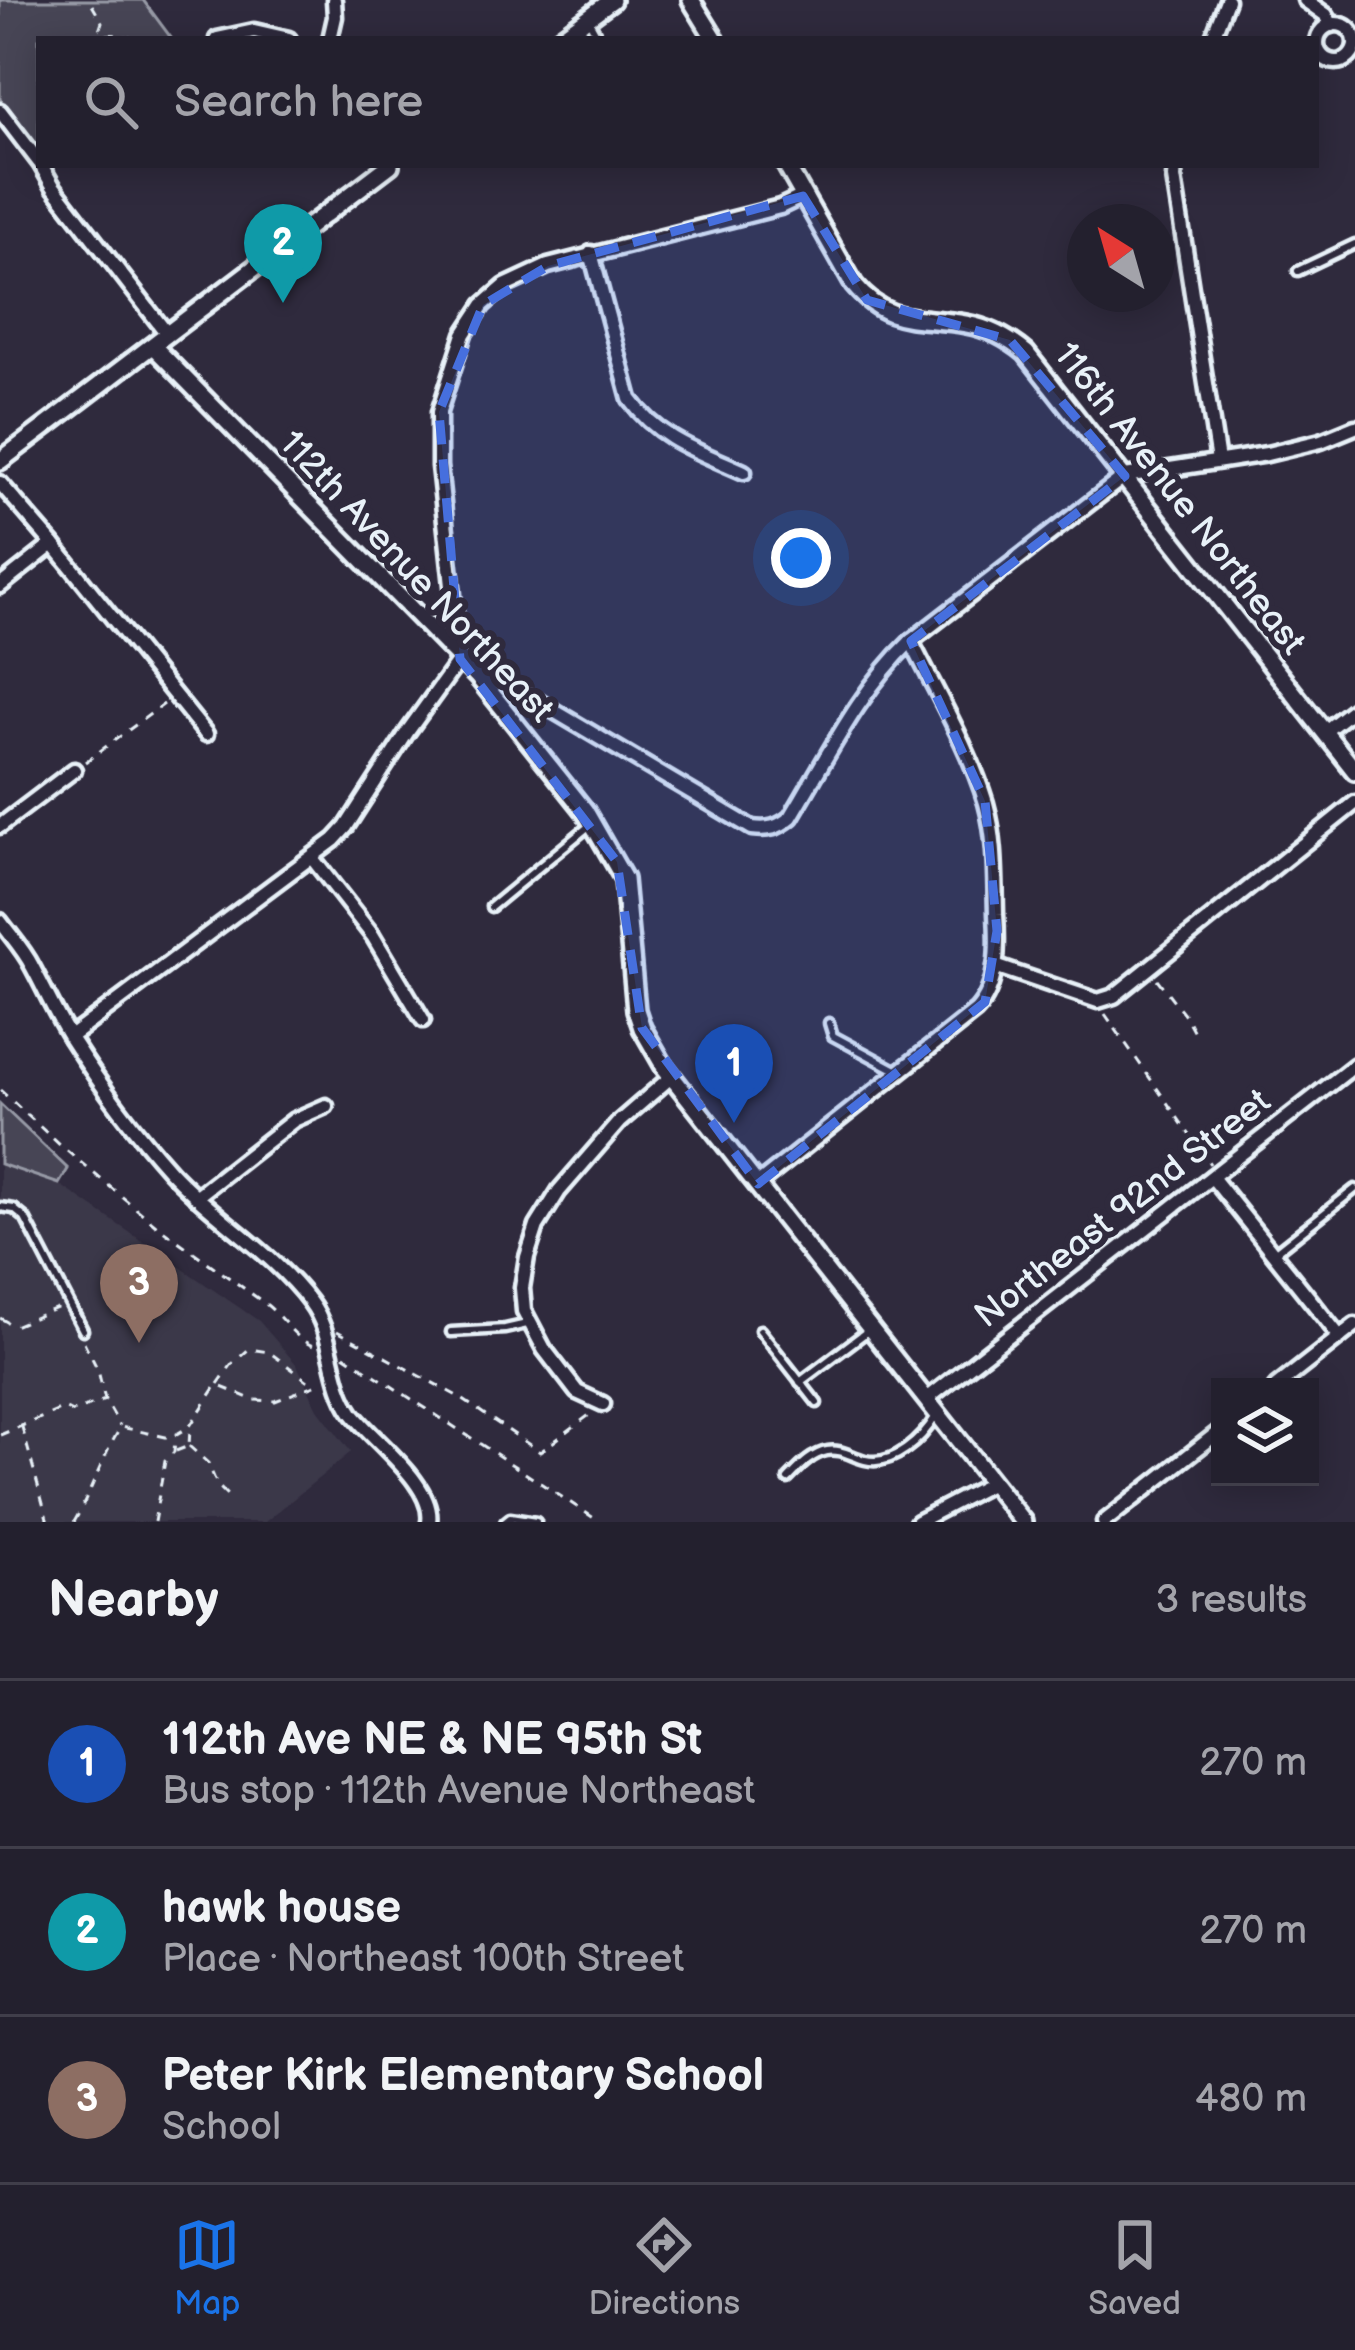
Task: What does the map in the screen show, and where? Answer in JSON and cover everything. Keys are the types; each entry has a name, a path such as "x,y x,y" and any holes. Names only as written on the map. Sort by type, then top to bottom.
{"street":[{"path":"331,36 334,0"},
{"path":"564,36 612,0"},
{"path":"692,0 713,36"},
{"path":"1213,36 1227,0"},
{"path":"1305,0 1332,25"},
{"path":"231,36 254,31 276,36"},
{"path":"0,111 36,157"},
{"path":"44,168 168,335"},
{"path":"0,461 386,168"},
{"name":"116th Avenue Northeast","path":"790,168 854,285 867,300 886,313 910,319 987,329 1010,340 1040,368 1355,771"},
{"path":"1175,168 1218,461"},
{"path":"70,1037 346,827 460,659 439,466 439,412 464,334 483,304 523,276 591,253 780,207 803,196"},
{"path":"591,253 630,399 672,440 744,472"},
{"name":"112th Avenue Northeast","path":"153,346 478,676 585,811 624,879 636,1010 671,1077 1023,1522"},
{"path":"478,676 499,681 752,828 768,830 791,818 870,685 911,641 1125,476 1296,448 1353,433"},
{"path":"0,483 206,734"},
{"path":"0,586 53,544"},
{"path":"758,1184 985,1002 995,966 997,931 993,837 986,801 911,641"},
{"path":"1324,731 1355,708"},
{"path":"0,826 74,770"},
{"path":"995,966 1098,1000 1114,996 1355,803"},
{"path":"311,858 373,936 423,1019"},
{"path":"0,921 31,962 70,1037 168,1168 292,1279 314,1306 326,1328 342,1395 427,1499 429,1522"},
{"name":"Northeast 92nd Street","path":"933,1406 1355,1065"},
{"path":"603,1404 577,1391 544,1348 524,1311 521,1288 527,1257 537,1226 559,1191 619,1122 671,1077"},
{"path":"196,1196 294,1120 326,1106"},
{"path":"1212,1177 1340,1336"},
{"path":"1287,1378 1355,1325"},
{"path":"1104,1522 1211,1438"},
{"path":"917,1522 992,1484"}],"lane":[{"path":"587,18 597,36"},
{"path":"1298,272 1355,244"},
{"path":"491,907 591,824"},
{"path":"829,1023 833,1036 899,1072"},
{"path":"1274,1253 1355,1190"},
{"path":"0,1207 14,1209 25,1218 83,1330"},
{"path":"451,1332 531,1323"},
{"path":"800,1382 871,1329"},
{"path":"760,1330 817,1403"},
{"path":"788,1479 818,1453 830,1450 880,1463 895,1456 928,1429 933,1406"},
{"path":"505,1522 510,1518 536,1522"}],"path":[{"path":"92,5 106,35 124,36"},
{"path":"74,770 175,696"},
{"path":"1156,977 1195,1034"},
{"path":"1098,1000 1209,1160 1212,1177"},
{"path":"0,1090 156,1225 267,1305 303,1342 321,1347"},
{"path":"0,1318 14,1326 69,1303"},
{"path":"83,1330 105,1400 121,1427 170,1438 190,1426 232,1364 249,1348 269,1352 311,1384"},
{"path":"336,1331 459,1397 540,1451 603,1404"},
{"path":"346,1357 600,1522"},
{"path":"217,1385 253,1400 275,1401 311,1384 338,1378"},
{"path":"0,1436 64,1408 72,1412 105,1400"},
{"path":"21,1426 48,1522"},
{"path":"189,1446 190,1426"},
{"path":"74,1522 121,1427"},
{"path":"174,1452 175,1434"},
{"path":"154,1522 165,1462 189,1446"},
{"path":"189,1446 208,1463 217,1485 228,1496"}],"highlighted area":[{"path":"803,196 867,300 1010,340 1125,476 911,641 985,801 997,931 985,1002 758,1184 642,1028 617,862 460,659 439,412 483,305 548,266"}],"shaded area":[{"path":"0,0 143,0 170,36 36,36 36,147 0,99"},
{"path":"0,1104 68,1169 59,1184 0,1164"},
{"path":"0,1164 59,1184 259,1321 297,1365 318,1409 351,1452 265,1522 0,1522"}],"place":[{"name":"hawk house","path":"283,303"},
{"name":"112th Ave NE & NE 95th St","path":"734,1123"},
{"name":"Peter Kirk Elementary School","path":"139,1343"}]}
